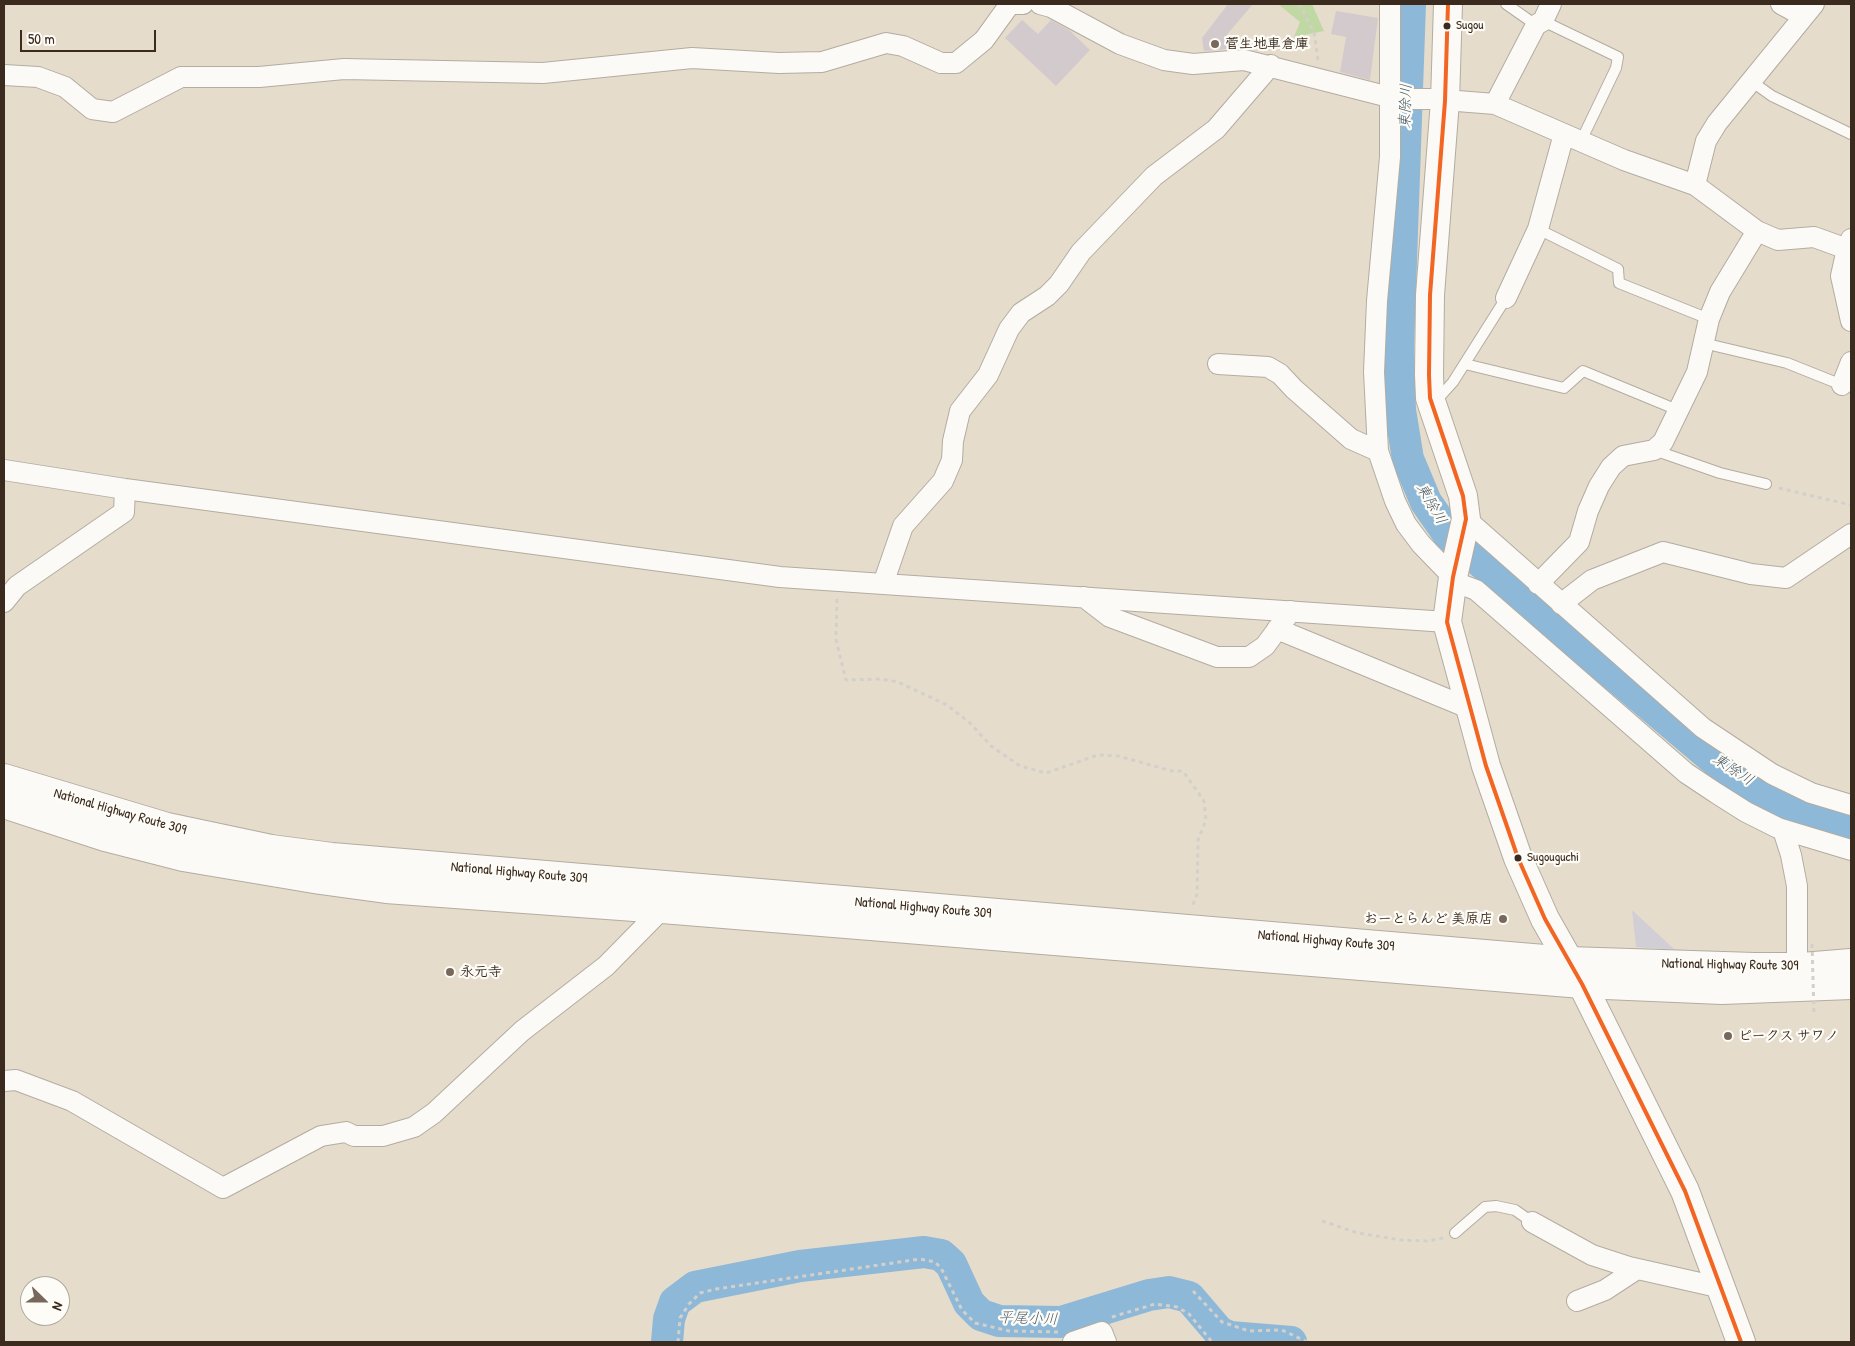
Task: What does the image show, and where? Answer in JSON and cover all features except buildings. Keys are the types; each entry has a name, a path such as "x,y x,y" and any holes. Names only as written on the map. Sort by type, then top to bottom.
{"main road":[{"path":"1448,4 1439,100 1430,295 1429,375 1433,404 1464,496 1465,523 1453,574 1447,622 1486,766 1518,858 1545,918 1575,973 1685,1192 1741,1342"},
{"name":"National Highway Route 309","path":"4,778 167,827 271,849 664,897 1575,973 1797,967 1851,963"},
{"name":"National Highway Route 309","path":"4,804 105,837 183,857 254,870 386,888 664,897 1178,929 1722,990 1851,985"}],"street":[{"path":"4,75 38,77 65,87 92,109 113,112 181,77 259,77 344,69 543,73 692,58 779,63 822,62 886,43 903,46 941,63 956,63 984,40 1010,4 1023,4"},
{"path":"1040,4 1052,7 1120,44 1164,60 1192,64 1244,60 1271,65 1320,80 1393,98 1495,104 1624,160 1695,185 1757,232 1778,240 1814,238 1849,244 1841,276 1851,321"},
{"path":"1390,4 1393,98 1390,157 1377,301 1374,372 1378,451 1395,501 1406,524 1421,544 1453,574 1476,590 1686,773 1746,812 1783,830 1851,850"},
{"path":"1695,185 1706,141 1717,123 1809,10 1781,4"},
{"path":"1495,104 1543,17"},
{"path":"883,584 903,526 943,481 952,460 953,441 960,411 988,375 1010,329 1021,313 1047,296 1081,252 1154,176 1216,129 1271,65"},
{"path":"1506,298 1538,229 1572,138"},
{"path":"1538,584 1579,542 1588,511 1599,486 1611,467 1623,456 1654,450 1663,442 1680,411 1697,372 1709,319 1720,292 1757,232"},
{"path":"1842,385 1851,362"},
{"path":"1218,364 1268,367 1280,374 1294,389 1351,439 1378,451"},
{"path":"4,470 125,489 780,577 1447,622"},
{"path":"4,602 17,586 124,512 125,489"},
{"path":"1465,523 1703,728 1772,774 1811,793 1851,805"},
{"path":"1561,604 1592,580 1663,552 1751,574 1786,578 1851,534"},
{"path":"1084,597 1110,617 1217,657 1249,658 1265,646 1291,611"},
{"path":"1278,629 1471,709"},
{"path":"1783,830 1792,855 1797,886 1797,967"},
{"path":"4,1081 16,1080 72,1101 223,1188 321,1136 346,1132 354,1136 383,1136 414,1127 434,1113 522,1031 606,966 664,897"},
{"path":"1532,1222 1592,1255 1637,1269 1722,1288"},
{"path":"1577,1301 1605,1290 1637,1269"},
{"path":"1067,1337 1102,1332 1106,1342"}],"lane":[{"path":"1506,4 1543,17 1618,57 1616,68 1572,138"},
{"path":"1751,81 1772,96 1851,134"},
{"path":"1538,229 1618,269 1619,284 1709,319"},
{"path":"1433,404 1453,382 1506,298"},
{"path":"1703,343 1786,363 1842,385"},
{"path":"1465,364 1564,388 1583,371 1680,411"},
{"path":"1654,450 1720,473 1766,484"},
{"path":"1455,1233 1485,1207 1496,1206 1515,1210 1532,1222"}],"path":[{"path":"1299,4 1314,32 1320,80"},
{"path":"1766,484 1851,505"},
{"path":"838,581 836,640 846,680 881,679 906,686 947,705 970,723 990,746 1020,766 1046,773 1098,755 1118,756 1172,771 1182,771 1204,801 1206,820 1198,840 1197,894 1193,906 1178,929"},
{"path":"1812,944 1814,1013"},
{"path":"1322,1221 1358,1233 1401,1240 1427,1241 1455,1233"},
{"path":"678,1342 680,1318 689,1304 700,1293 716,1289 920,1259 935,1262 941,1268 962,1310 975,1323 1009,1331 1067,1337"},
{"path":"1193,1291 1222,1322 1235,1328 1249,1331 1282,1330 1307,1342"},
{"path":"1108,1318 1155,1304 1177,1307 1190,1314 1212,1342"}],"shaded area":[{"path":"1632,910 1675,950 1636,947"}],"green space":[{"path":"1278,4 1312,4 1324,31 1294,37 1300,22"}],"waterway":[{"name":"東除川","path":"1410,4 1398,347 1400,410 1408,459 1426,502 1449,535 1729,772 1768,795 1806,812 1851,826"},
{"name":"平尾小川","path":"667,1342 669,1319 675,1302 695,1287 800,1266 924,1252 941,1255 951,1264 969,1303 981,1315 999,1321 1061,1322 1149,1295 1169,1292 1189,1297 1219,1332 1230,1337 1291,1342"}],"transit line":[{"path":"1448,4 1445,101 1430,295 1429,375 1430,398 1463,496 1466,519 1453,577 1447,622 1486,766 1518,858 1545,919 1582,984 1685,1191 1741,1342"}],"place":[{"name":"Sugou","path":"1447,26"},
{"name":"菅生地車倉庫","path":"1215,44"},
{"name":"Sugouguchi","path":"1518,858"},
{"name":"おーとらんど 美原店","path":"1503,919"},
{"name":"永元寺","path":"450,972"},
{"name":"ピークス サワノ","path":"1728,1036"}]}
